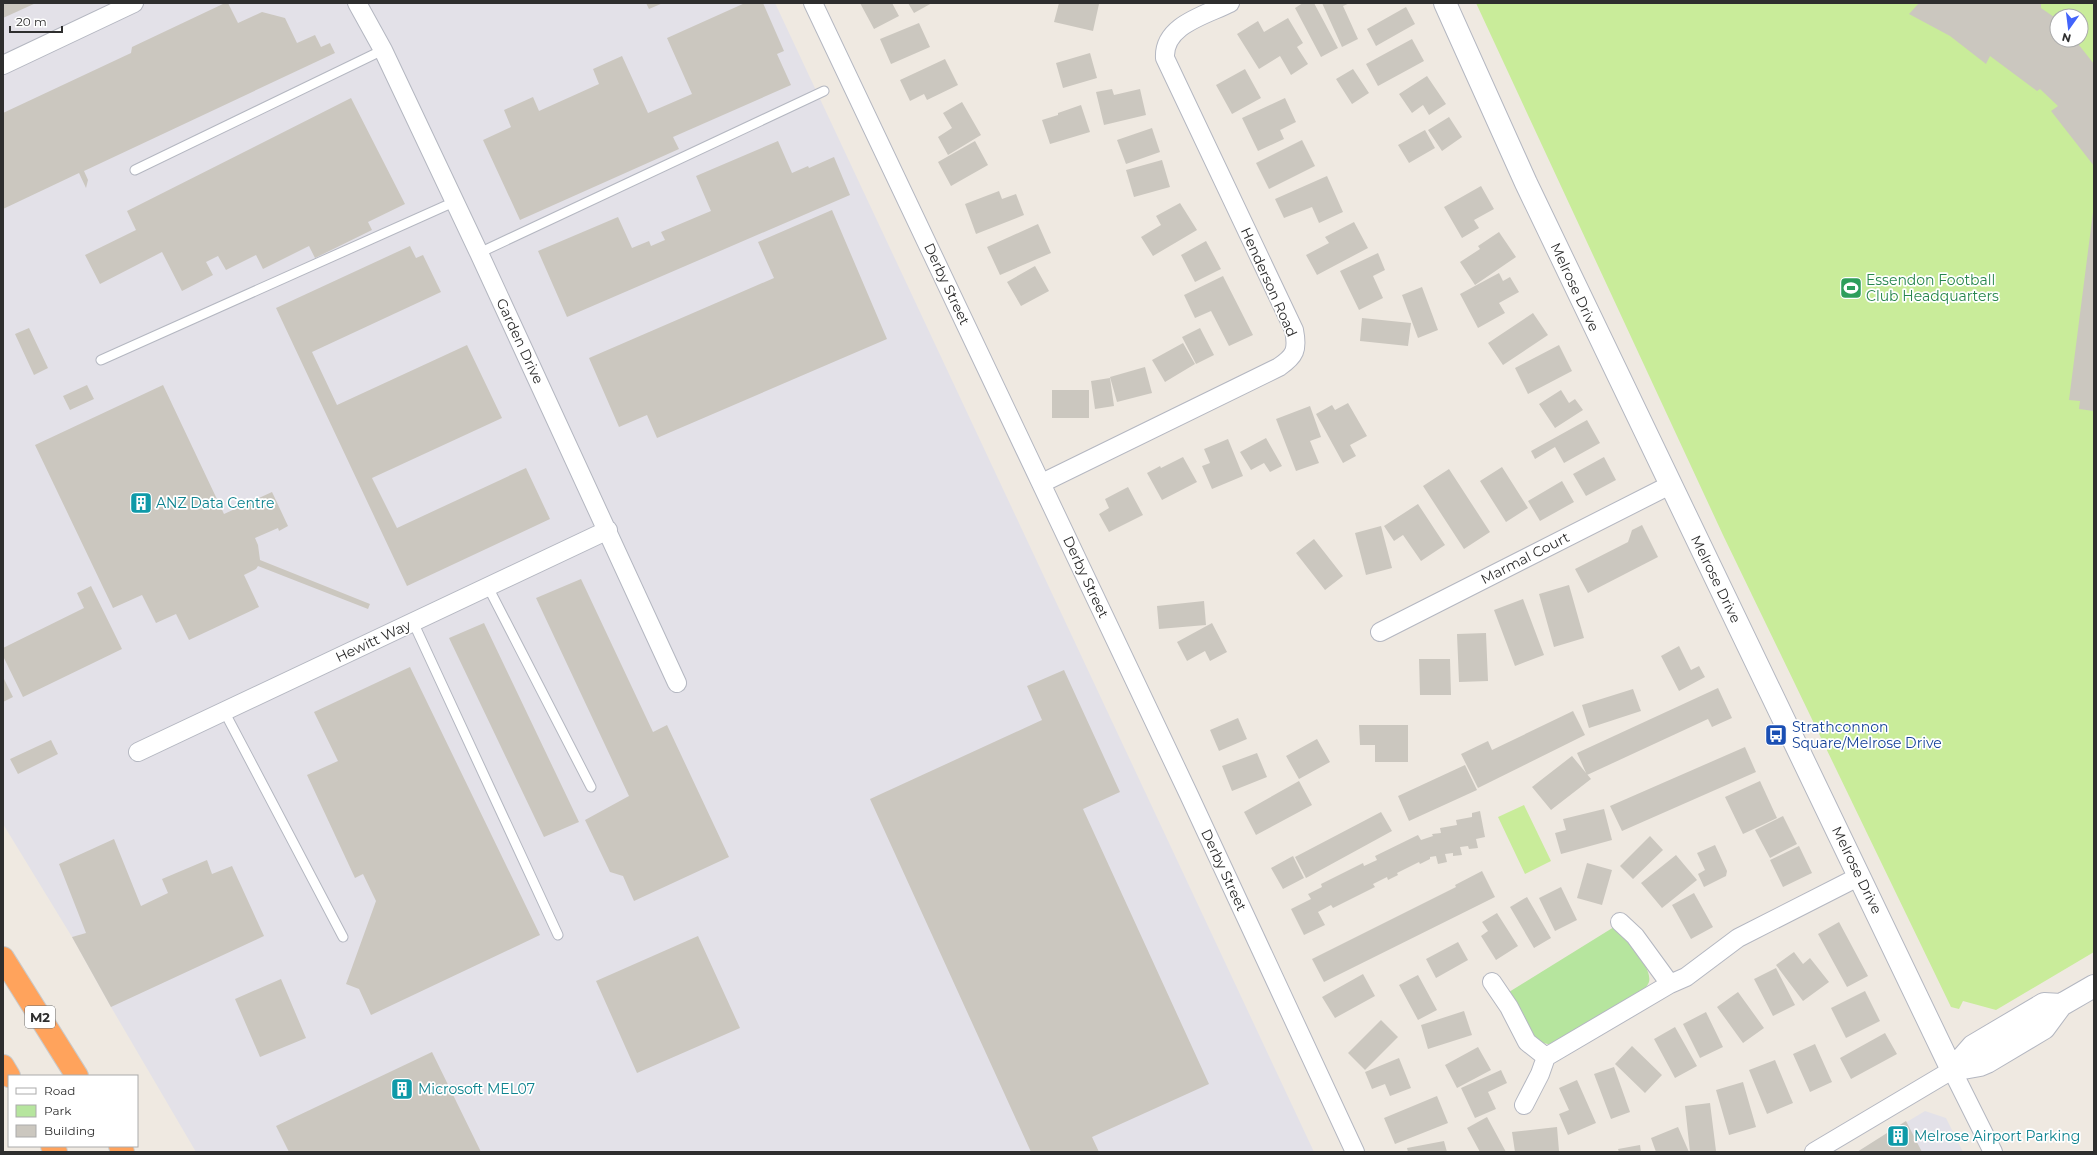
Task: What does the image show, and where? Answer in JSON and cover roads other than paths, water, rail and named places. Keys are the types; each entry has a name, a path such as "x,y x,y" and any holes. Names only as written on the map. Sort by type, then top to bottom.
{"highway":[{"name":"M2","path":"3,958 76,1075"},
{"path":"3,1066 8,1075"}],"street":[{"path":"3,65 134,3"},
{"name":"Garden Drive","path":"357,3 383,50 479,253 608,530 677,683"},
{"name":"Derby Street","path":"813,3 1042,483 1355,1152"},
{"name":"Henderson Road","path":"1042,483 1279,367 1290,359 1295,352 1296,341 1294,330 1165,58 1166,45 1173,33 1182,26 1230,3"},
{"name":"Melrose Drive","path":"1445,3 1526,183 1670,485 1993,1152"},
{"name":"Marmal Court","path":"1380,632 1670,485"},
{"name":"Hewitt Way","path":"138,752 608,530"},
{"path":"1524,1106 1540,1074 1546,1057 1670,984 1686,977 1738,938 1860,876"},
{"path":"1620,922 1635,936 1670,984"},
{"path":"1492,982 1509,1007 1527,1042 1546,1057"},
{"path":"1814,1152 1952,1070 1971,1047 1989,1036 2044,1004 2061,1005 2094,986"}],"lane":[{"path":"135,170 383,50"},
{"path":"479,253 824,91"},
{"path":"101,360 454,202"},
{"path":"488,587 591,787"},
{"path":"413,622 558,935"},
{"path":"224,711 343,938"}],"place":[{"name":"Essendon Football Club Headquarters","path":"1851,288"},
{"name":"ANZ Data Centre","path":"141,503"},
{"name":"Strathconnon Square/Melrose Drive","path":"1776,735"},
{"name":"Microsoft MEL07","path":"402,1089"},
{"name":"Melrose Airport Parking","path":"1898,1136"}]}
